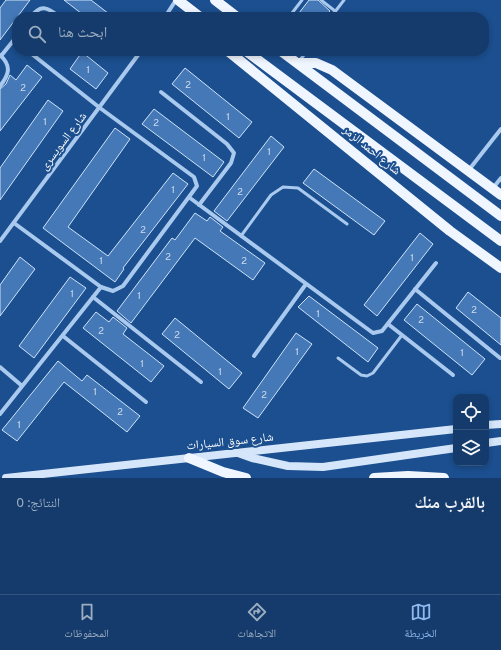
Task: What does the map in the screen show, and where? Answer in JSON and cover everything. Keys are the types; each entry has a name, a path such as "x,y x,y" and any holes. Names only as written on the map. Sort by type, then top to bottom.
{"main road":[{"path":"177,0 193,12"},
{"path":"215,0 231,12"},
{"name":"شارع احمد الزمر","path":"234,56 450,230 501,268"},
{"path":"253,56 501,241"},
{"path":"288,56 501,216"},
{"path":"298,63 316,63 332,70 497,192"},
{"path":"189,458 223,472 246,478"},
{"path":"374,478 408,476 444,478"}],"street":[{"path":"168,12 177,0"},
{"path":"34,12 42,8 50,9 54,12"},
{"path":"0,86 7,78 8,72 8,66 1,56 12,44"},
{"path":"14,223 102,287 112,291 123,286 190,198 197,186 194,177 100,108 34,56"},
{"name":"شارع السويسرى","path":"0,241 137,56"},
{"path":"161,92 227,144 234,153 231,163 199,205"},
{"path":"468,171 501,129"},
{"path":"497,192 501,178"},
{"path":"190,198 373,333 380,332 388,324 436,263"},
{"path":"254,356 306,284"},
{"path":"0,414 102,287"},
{"path":"415,289 500,358"},
{"path":"93,297 201,382"},
{"path":"388,324 453,375"},
{"path":"63,336 146,402"},
{"path":"0,367 22,385"},
{"path":"489,425 501,424"},
{"name":"شارع سوق السيارات","path":"6,478 453,429"},
{"path":"489,443 501,441"},
{"path":"235,452 270,463 323,467 453,448"}],"lane":[{"path":"293,12 302,0"},
{"path":"321,0 335,11 344,0"},
{"path":"298,63 303,56"},
{"path":"241,236 272,195 283,187 291,186 298,188 347,224"},
{"path":"338,358 361,376 367,376 373,373 402,335"}],"building":[{"path":"6,0 30,0 21,12 12,12 12,24 0,40 0,8"},
{"path":"64,0 91,0 107,12 80,12"},
{"path":"309,0 318,0 330,11 329,12 300,12"},
{"path":"79,56 87,56 108,73 96,89 70,69"},
{"path":"27,65 42,77 0,131 0,89 6,84 10,75 16,80"},
{"path":"185,68 252,122 239,138 172,84"},
{"path":"48,100 63,111 0,200 0,168"},
{"path":"154,109 224,162 213,177 142,124"},
{"path":"115,128 130,139 68,227 108,256 173,173 188,184 123,268 124,269 115,282 43,228"},
{"path":"271,136 284,147 227,221 214,211"},
{"path":"314,169 385,221 374,235 303,183"},
{"path":"195,213 207,221 210,217 223,227 220,231 265,263 253,280 195,238 131,323 117,311 172,238 175,240"},
{"path":"420,233 433,244 377,316 364,305"},
{"path":"20,257 35,269 0,316 0,285"},
{"path":"70,277 86,288 34,358 19,346"},
{"path":"468,292 501,318 501,345 456,308"},
{"path":"309,296 378,348 368,362 298,307"},
{"path":"417,304 485,359 472,375 404,320"},
{"path":"96,312 109,322 113,317 127,328 123,334 164,366 151,382 83,328"},
{"path":"175,318 242,373 229,389 162,334"},
{"path":"296,333 312,344 258,418 243,408"},
{"path":"58,361 82,381 87,375 140,416 127,432 64,382 17,441 2,430"}]}
